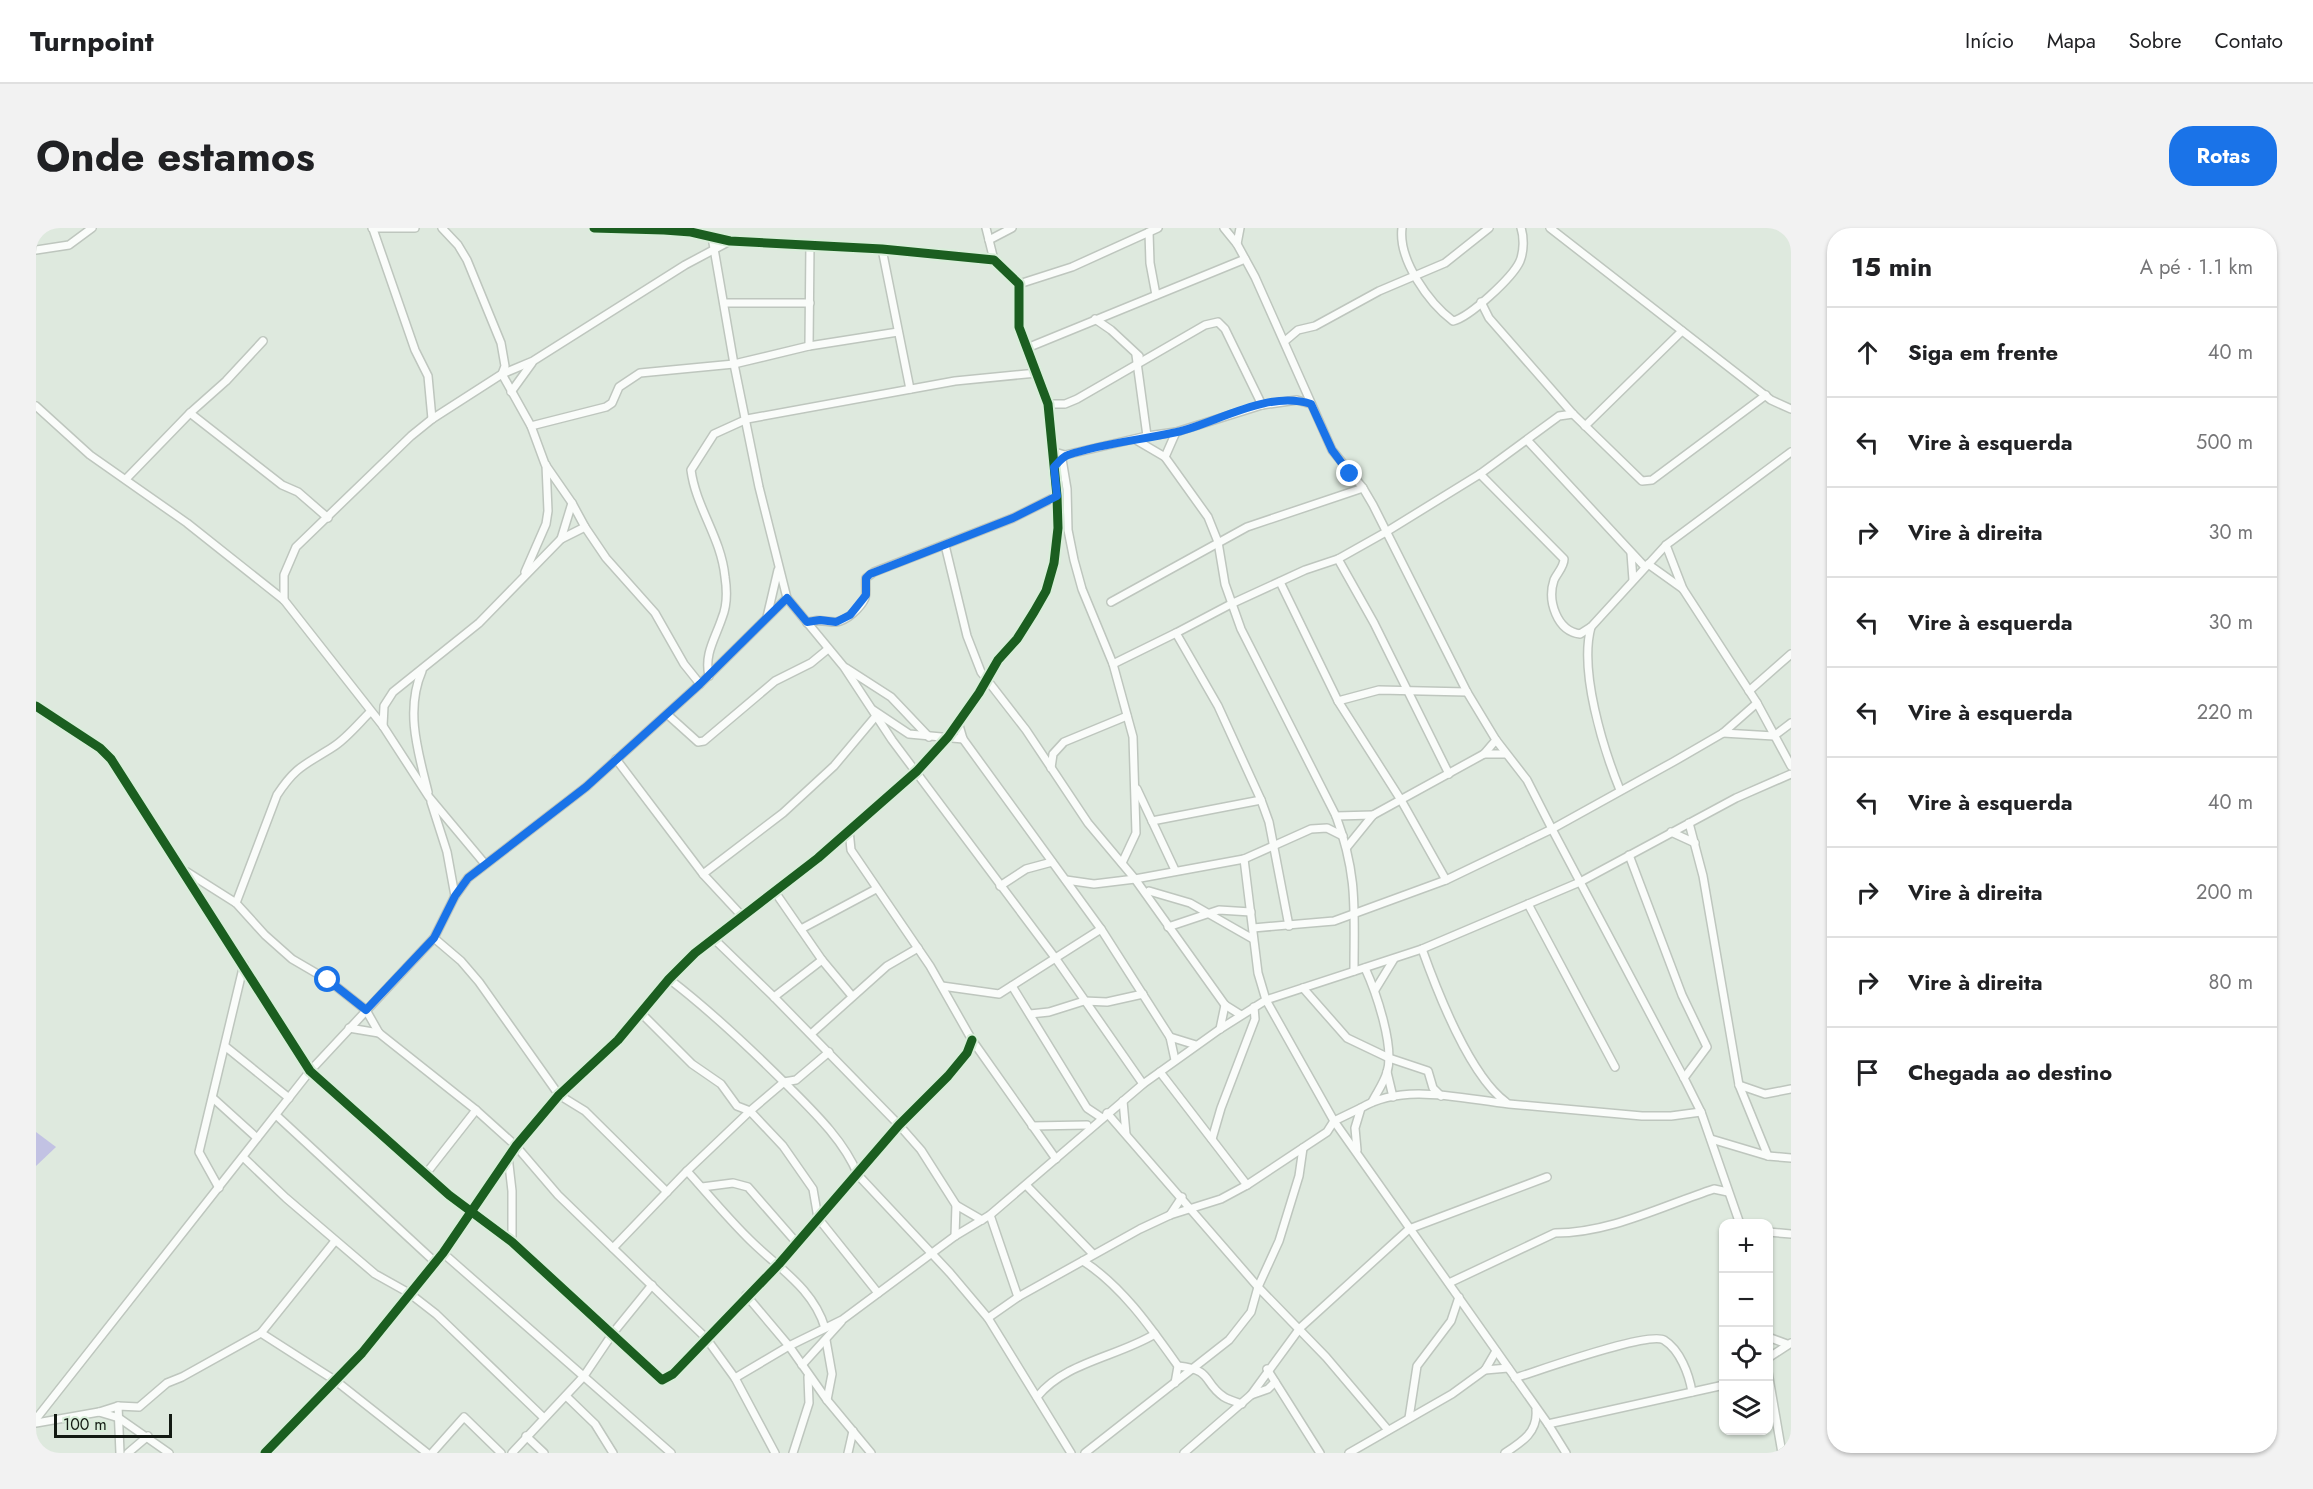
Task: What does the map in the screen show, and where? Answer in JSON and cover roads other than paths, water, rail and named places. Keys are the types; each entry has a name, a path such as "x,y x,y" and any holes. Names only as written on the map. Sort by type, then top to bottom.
{"street":[{"path":"36,250 69,245 92,228"},
{"path":"415,228 372,228 415,350 428,376 432,419"},
{"path":"442,228 458,244 467,260 501,344 505,366 502,374 531,426 546,464 606,558 655,613 684,664 700,684"},
{"path":"594,228 664,230 730,241 882,249 994,260"},
{"path":"265,1453 336,1381 443,1253 472,1213 484,1189 516,1146 560,1095 618,1040 669,979 713,938 775,892 849,830 916,771 948,737 980,693 998,660 1017,639 1046,591 1054,563 1058,528 1054,452 1048,404 1017,316 1021,293 1019,284 994,260 986,228"},
{"path":"989,240 1012,228"},
{"path":"1019,284 1072,267 1158,228"},
{"path":"1224,228 1229,228"},
{"path":"1224,228 1237,244 1285,341 1305,392 1332,450 1363,488 1467,692 1496,740 1538,797 1552,829 1684,1078 1701,1112 1738,1219"},
{"path":"1237,244 1240,228"},
{"path":"1402,228 1402,243 1415,278 1454,321 1491,295 1520,260 1523,240 1521,228"},
{"path":"1285,341 1298,330 1315,326 1379,291 1415,278 1461,253 1490,228"},
{"path":"1550,228 1766,395 1791,409"},
{"path":"1149,232 1150,263 1156,295"},
{"path":"712,237 734,364 759,487 787,598 844,667 876,716 1056,959 1143,1084"},
{"path":"284,600 282,586 290,555 404,442 432,419 502,374 533,361 714,248 730,241"},
{"path":"809,346 810,244"},
{"path":"882,249 910,389"},
{"path":"1027,348 1245,259"},
{"path":"1481,302 1489,318 1573,414 1635,476 1647,482 1766,395"},
{"path":"724,303 810,303"},
{"path":"1111,313 1111,330"},
{"path":"1095,319 1111,330 1136,355 1147,358"},
{"path":"1048,404 1065,404 1077,399 1205,325 1218,322 1224,329 1262,405"},
{"path":"1585,426 1682,331"},
{"path":"531,426 606,407 612,403 619,387 640,372 734,364 809,346 898,332"},
{"path":"126,479 190,413 226,381 263,341"},
{"path":"1136,355 1147,436"},
{"path":"511,392 533,361"},
{"path":"709,676 707,655 723,616 726,578 716,535 696,494 691,470 714,434 747,419 956,381 1037,373"},
{"path":"1297,400 1305,392"},
{"path":"1054,467 1063,457 1147,436 1176,432 1262,405 1297,400 1311,404"},
{"path":"1113,664 1231,604 1338,559 1386,532 1480,474 1528,441 1559,416 1564,404"},
{"path":"36,406 90,455 197,530 284,600 383,726 429,797 485,864"},
{"path":"190,413 282,485 298,492 328,518"},
{"path":"1559,416 1573,414"},
{"path":"1165,457 1176,432"},
{"path":"1136,440 1165,457 1208,517 1218,543 1231,604 1256,660 1337,817 1353,873 1356,915 1354,971"},
{"path":"1528,441 1630,553 1683,589"},
{"path":"1054,452 1063,457"},
{"path":"1480,474 1564,559 1553,585 1553,606 1559,621 1567,630 1580,634 1591,627 1666,545 1791,452"},
{"path":"1063,457 1067,489 1068,531 1074,560 1082,589 1113,664 1133,737 1136,832 1122,863"},
{"path":"523,577 546,524 548,511 546,464"},
{"path":"1111,602 1206,548 1256,524 1363,488"},
{"path":"807,622 842,621 862,603 870,574 1013,518 1057,496"},
{"path":"561,539 572,503"},
{"path":"383,726 382,716 387,699 479,623 561,539 585,527"},
{"path":"945,544 967,636 973,655 987,681 1088,823 1148,893 1168,927 1225,1005 1240,1015"},
{"path":"1666,545 1683,589 1757,703 1791,766"},
{"path":"1206,548 1219,555"},
{"path":"1630,553 1633,580"},
{"path":"1338,559 1408,690 1449,774"},
{"path":"767,618 779,566"},
{"path":"1280,582 1338,701 1401,800 1446,879"},
{"path":"36,1421 310,1071 434,938 455,896 468,878 586,787 668,715 787,598"},
{"path":"1591,627 1586,655 1589,673 1604,747 1620,790"},
{"path":"1176,633 1218,706 1261,800 1289,926"},
{"path":"668,715 692,739 698,742 704,741 775,681 811,663 828,649"},
{"path":"1749,691 1791,654"},
{"path":"844,667 891,697 929,737"},
{"path":"422,670 414,695 413,709 418,751 429,797 447,852 455,896"},
{"path":"1338,701 1379,690 1467,692"},
{"path":"980,693 997,694"},
{"path":"1253,928 1334,921 1356,915 1446,879 1552,829 1723,733 1757,703"},
{"path":"36,706 100,748 111,759 244,963 253,985 310,1071 425,1174 512,1242 662,1380 673,1374 746,1295 779,1264 899,1125 967,1053 972,1040"},
{"path":"872,708 901,730 929,737 963,739"},
{"path":"236,903 277,795 287,780 313,757 333,747 370,712"},
{"path":"703,874 783,813 834,766 876,716"},
{"path":"1051,769 1053,754 1064,742 1127,716"},
{"path":"958,722 963,739 1101,928 1170,1037 1175,1060"},
{"path":"1723,733 1774,736 1791,723"},
{"path":"1347,847 1373,815 1484,754 1496,740"},
{"path":"1484,754 1506,754"},
{"path":"616,759 703,874 742,916"},
{"path":"735,1378 789,1346 842,1320 930,1253 990,1215 1027,1186 1087,1127 1196,1045 1266,1000 1422,949 1580,882 1736,798 1791,774"},
{"path":"1135,787 1175,870"},
{"path":"1152,821 1261,800"},
{"path":"1327,828 1337,817 1373,815"},
{"path":"1689,823 1695,843 1739,1085 1761,1145 1768,1155"},
{"path":"1066,880 1094,884 1157,876 1175,870 1244,859 1311,829 1327,828 1343,836"},
{"path":"849,830 851,850"},
{"path":"1671,832 1695,843"},
{"path":"836,841 851,850 918,948 972,1040 1056,1159"},
{"path":"1629,855 1682,995 1707,1047 1684,1078"},
{"path":"1244,859 1258,973 1266,1000 1334,1121 1358,1151 1566,1453"},
{"path":"1000,886 1026,869 1052,862"},
{"path":"183,869 236,903 265,935 292,959 328,980 366,1010 379,1033 476,1110 516,1146 558,1195 706,1338 735,1378 775,1453"},
{"path":"1148,893 1157,876"},
{"path":"801,929 876,889"},
{"path":"775,892 822,960 852,996"},
{"path":"1148,893 1190,903 1253,939"},
{"path":"1527,904 1615,1067"},
{"path":"1168,927 1226,909 1251,912"},
{"path":"942,986 993,995 1056,959 1101,928"},
{"path":"434,938 461,961 479,982 560,1095 585,1111 667,1192"},
{"path":"713,938 830,1052 899,1125 921,1150 956,1205 982,1220"},
{"path":"811,1034 887,966 918,948"},
{"path":"1422,949 1433,980 1466,1048 1487,1084 1509,1104"},
{"path":"1375,990 1394,959"},
{"path":"774,997 822,960"},
{"path":"219,1188 199,1152 214,1099 244,963"},
{"path":"1365,968 1375,990 1389,1058 1387,1072 1372,1102"},
{"path":"669,979 738,1036 818,1116 853,1163 858,1175 988,1318 1071,1453"},
{"path":"1012,986 1087,1108 1087,1127"},
{"path":"1303,988 1347,1038 1389,1058 1428,1071 1433,1088 1441,1096"},
{"path":"1030,1014 1049,1012 1084,1001 1107,1002 1143,994"},
{"path":"1220,1029 1225,1005"},
{"path":"1212,1138 1255,1019 1254,1007"},
{"path":"640,1012 692,1064 721,1084 737,1106 750,1112 783,1146 813,1190 818,1218 878,1293"},
{"path":"349,1028 379,1033"},
{"path":"1170,1037 1196,1045"},
{"path":"226,1047 289,1098"},
{"path":"613,1248 687,1171 750,1112 784,1082 796,1080 830,1052"},
{"path":"967,1053 980,1052"},
{"path":"1160,1072 1247,1185"},
{"path":"1387,1072 1393,1097"},
{"path":"1739,1085 1766,1094 1791,1089"},
{"path":"988,1318 1018,1297 1093,1254 1170,1215 1192,1210 1247,1185 1327,1132 1334,1121 1372,1102 1393,1097 1441,1096 1642,1116 1671,1116 1701,1112"},
{"path":"214,1099 257,1138"},
{"path":"1123,1101 1126,1134"},
{"path":"1087,1108 1104,1116 1126,1134 1258,1287 1300,1328 1388,1430"},
{"path":"1358,1151 1355,1128 1361,1108"},
{"path":"425,1174 476,1110"},
{"path":"276,1114 435,1262"},
{"path":"1032,1126 1087,1127"},
{"path":"1327,1132 1342,1131"},
{"path":"1711,1139 1755,1152 1791,1158"},
{"path":"1755,1152 1761,1145"},
{"path":"1086,1453 1229,1340 1245,1323 1290,1210 1303,1148"},
{"path":"508,1156 512,1191 512,1242"},
{"path":"243,1157 335,1241 375,1274 409,1293 436,1314 544,1418"},
{"path":"687,1171 747,1238 779,1264 807,1295 821,1316 825,1328"},
{"path":"1449,1283 1555,1233 1568,1234 1625,1222 1714,1189 1724,1176"},
{"path":"1184,1453 1251,1395 1300,1328 1410,1229 1547,1177"},
{"path":"702,1187 734,1183 748,1187 796,1242"},
{"path":"1027,1186 1093,1254"},
{"path":"1714,1189 1728,1192"},
{"path":"1170,1215 1182,1197"},
{"path":"955,1236 956,1205"},
{"path":"990,1215 1018,1297"},
{"path":"1773,1232 1791,1234"},
{"path":"36,1421 99,1412 118,1406 139,1407 167,1383 261,1333 335,1241"},
{"path":"443,1253 671,1453"},
{"path":"1083,1261 1103,1276 1128,1301 1178,1366 1194,1368 1204,1374 1222,1395 1242,1404"},
{"path":"512,1453 584,1376 613,1333 652,1285"},
{"path":"746,1295 789,1346 826,1400 871,1453"},
{"path":"1409,1418 1417,1366 1451,1321 1459,1297"},
{"path":"802,1365 842,1320"},
{"path":"261,1333 336,1381 427,1453"},
{"path":"1037,1397 1050,1382 1068,1372 1125,1350 1155,1334"},
{"path":"1515,1378 1600,1350 1654,1338 1663,1340 1678,1357 1687,1370 1692,1392"},
{"path":"1773,1338 1789,1343"},
{"path":"826,1340 832,1374 826,1400"},
{"path":"1773,1354 1789,1343"},
{"path":"1348,1453 1434,1406 1485,1370 1496,1351"},
{"path":"1174,1383 1178,1366"},
{"path":"1485,1370 1508,1368"},
{"path":"1268,1369 1280,1392 1320,1453"},
{"path":"793,1453 809,1403 808,1374"},
{"path":"1770,1381 1782,1453"},
{"path":"1251,1395 1268,1389 1275,1382"},
{"path":"1548,1424 1567,1422 1719,1386"},
{"path":"1268,1389 1280,1392"},
{"path":"566,1396 595,1424 613,1453"},
{"path":"118,1406 120,1453"},
{"path":"1505,1453 1522,1442 1533,1430 1536,1425 1536,1409"},
{"path":"99,1412 119,1418 148,1436 169,1453"},
{"path":"432,1453 464,1417 501,1453"},
{"path":"1556,1438 1567,1422"},
{"path":"848,1453 853,1431"},
{"path":"128,1453 148,1436"},
{"path":"526,1436 544,1453"}]}
